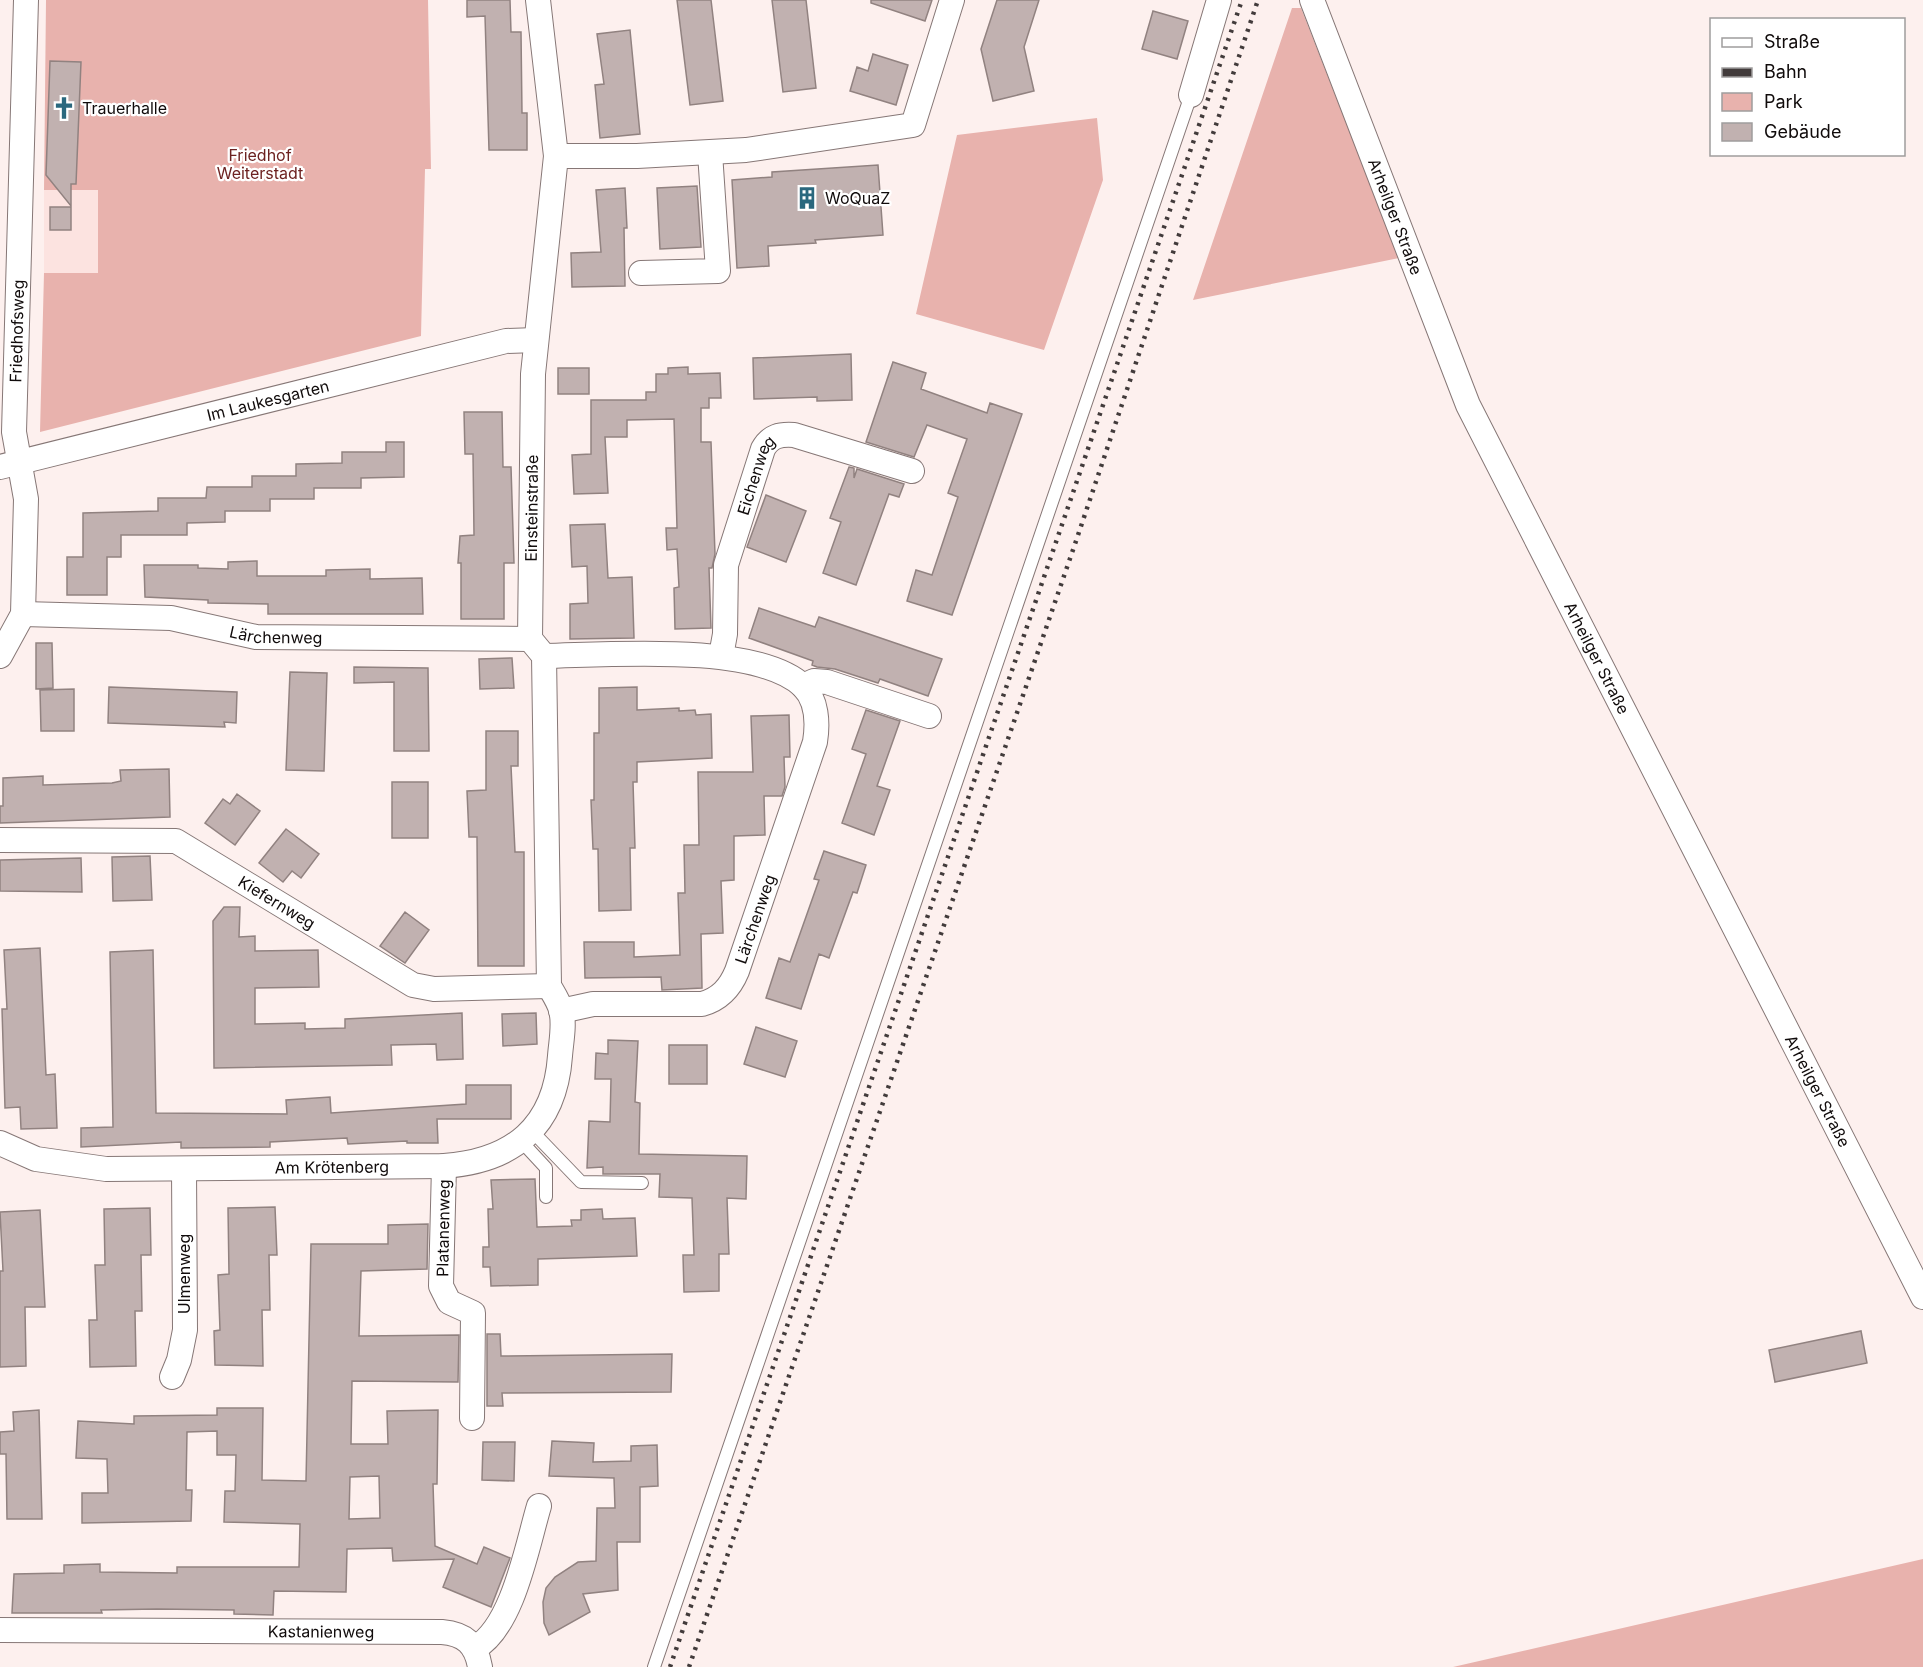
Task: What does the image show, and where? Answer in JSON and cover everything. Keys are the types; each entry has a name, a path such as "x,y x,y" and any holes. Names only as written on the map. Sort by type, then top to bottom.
{"street":[{"name":"Friedhofsweg","path":"0,656 23,614 26,499 9,465 14,432 10,190 26,0"},
{"name":"Einsteinstraße","path":"538,0 556,156 532,394 537,648 549,986 561,1011"},
{"path":"556,156 710,153 913,125 952,0"},
{"path":"1191,95 1219,0"},
{"name":"Arheilger Straße","path":"1312,0 1443,346 1468,405 1923,1297"},
{"path":"641,273 718,271 710,153"},
{"name":"Im Laukesgarten","path":"9,465 506,341 536,340"},
{"name":"Eichenweg","path":"721,657 729,553 763,449 770,440 777,436 794,435 912,471"},
{"name":"Lärchenweg","path":"23,614 171,618 256,637 692,654 721,657 779,672 803,686 816,712 815,742 732,983 719,997 702,1004 593,1004 561,1011"},
{"path":"803,686 814,681 827,682 929,716"},
{"name":"Kiefernweg","path":"0,840 163,838 176,841 413,985 445,989 549,986"},
{"name":"Am Krötenberg","path":"0,1143 36,1160 106,1169 444,1166 488,1160 526,1136 553,1097 559,1061 561,1011"},
{"name":"Platanenweg","path":"444,1166 441,1286 449,1302 473,1312 472,1418"},
{"name":"Ulmenweg","path":"172,1377 179,1360 185,1330 183,1169"},
{"name":"Kastanienweg","path":"0,1630 442,1632 459,1635 478,1658 505,1611 517,1579 538,1506"}],"lane":[{"path":"654,1667 1191,95"},
{"path":"526,1136 581,1182 642,1183"},
{"path":"526,1136 546,1168 546,1197"}],"shaded area":[{"path":"44,190 98,190 98,273 44,273"}],"green space":[{"name":"Friedhof Weiterstadt","path":"46,0 428,0 431,169 425,169 421,336 40,432 44,273 98,273 98,190 44,190"},
{"path":"1292,8 1301,8 1399,258 1193,300"},
{"path":"1097,118 1103,180 1044,350 916,314 957,135"},
{"path":"1923,1559 1923,1667 1453,1667"}],"building":[{"path":"467,0 510,0 511,32 521,32 522,113 527,113 527,150 489,150 485,16 467,17"},
{"path":"677,0 711,0 723,101 690,105"},
{"path":"772,0 806,0 816,88 783,92"},
{"path":"871,0 932,0 925,21 871,3"},
{"path":"997,0 1039,0 1024,47 1034,91 993,101 981,49"},
{"path":"1153,11 1188,21 1177,59 1142,49"},
{"path":"630,30 640,134 600,138 595,85 604,84 597,34"},
{"path":"873,54 908,65 896,105 850,91 857,67 868,71"},
{"path":"50,61 81,62 76,184 71,184 71,206 46,175"},
{"name":"WoQuaZ","path":"878,165 883,235 768,246 769,266 737,268 732,180 772,177 772,172"},
{"path":"697,186 701,247 660,249 657,188"},
{"path":"625,188 627,228 624,228 625,286 572,287 571,253 601,252 596,190"},
{"path":"50,207 71,207 71,230 50,230"},
{"path":"851,354 852,400 817,401 817,397 754,399 753,358"},
{"path":"893,362 926,373 921,389 987,413 990,403 1022,414 952,615 907,601 916,570 932,575 958,497 948,493 967,439 927,425 914,457 866,442"},
{"path":"688,367 688,374 720,373 721,398 709,398 709,408 701,408 701,442 711,442 715,554 712,568 709,568 711,628 675,629 674,588 679,587 677,549 667,550 666,528 677,528 674,419 627,420 627,437 605,437 608,493 574,494 572,455 591,454 591,400 646,400 646,392 656,392 656,374 668,374 668,368"},
{"path":"558,368 589,368 589,394 558,394"},
{"path":"464,412 502,412 503,467 511,467 514,563 504,563 504,619 461,619 461,563 458,563 460,536 474,535 473,454 465,454"},
{"path":"386,442 404,442 404,477 361,478 361,488 314,488 314,499 270,499 270,511 225,511 225,522 187,523 187,535 121,535 121,557 107,557 107,595 67,595 67,557 83,557 83,513 158,511 158,498 206,498 207,487 252,487 252,476 296,476 296,464 342,463 342,452 386,452"},
{"path":"849,467 854,468 854,478 857,469 904,484 899,497 889,494 856,585 823,573 841,522 830,518"},
{"path":"766,495 806,511 786,562 747,547"},
{"path":"605,524 608,578 632,577 634,638 570,639 570,604 588,603 587,566 572,567 570,525"},
{"path":"257,561 257,576 326,576 326,570 370,569 370,579 422,578 423,614 268,614 268,604 208,603 208,600 145,597 144,565 198,565 198,568 228,569 228,562"},
{"path":"759,608 815,627 819,617 942,659 928,696 880,679 878,683 835,669 817,667 812,665 813,661 749,638"},
{"path":"36,643 52,643 53,688 36,689"},
{"path":"512,658 514,688 480,689 479,659"},
{"path":"354,667 428,668 429,751 394,751 394,682 354,683"},
{"path":"290,672 327,673 324,771 286,770"},
{"path":"109,687 237,692 236,723 224,722 225,727 108,723"},
{"path":"637,687 637,710 679,708 679,711 695,710 696,715 711,714 712,758 637,762 637,782 633,782 635,848 630,848 631,910 599,911 598,849 593,849 591,800 594,800 594,733 599,733 599,688"},
{"path":"74,689 74,731 41,731 40,690"},
{"path":"866,710 900,721 877,786 890,790 874,835 842,823 866,754 852,749"},
{"path":"789,715 790,757 784,757 785,787 782,796 764,796 765,835 734,836 734,880 721,881 723,933 701,934 702,988 662,990 661,977 585,978 584,942 634,942 634,957 680,955 678,893 685,893 684,845 699,845 698,772 753,772 751,716"},
{"path":"486,731 518,731 518,766 511,766 515,852 524,852 524,966 478,966 477,837 469,837 467,791 486,790"},
{"path":"169,769 170,817 0,823 0,806 3,806 3,778 43,776 43,785 112,783 121,781 120,770"},
{"path":"392,782 428,782 428,838 392,838"},
{"path":"237,794 260,811 235,845 205,823 223,799 230,804"},
{"path":"286,829 319,854 301,878 292,871 283,882 259,863"},
{"path":"824,851 866,865 857,893 853,892 829,958 819,954 801,1009 766,998 779,958 790,962 819,880 814,879"},
{"path":"150,856 152,900 113,901 112,857"},
{"path":"81,858 82,892 0,891 0,860"},
{"path":"224,907 240,907 239,937 255,936 255,951 318,950 319,987 255,988 255,1024 305,1023 305,1029 345,1028 345,1019 462,1013 463,1059 437,1060 436,1044 391,1045 392,1065 214,1068 213,921"},
{"path":"405,912 429,930 405,963 380,946"},
{"path":"40,948 46,1075 55,1074 57,1128 21,1129 20,1107 5,1108 2,1009 7,1009 4,950"},
{"path":"153,950 156,1113 287,1114 286,1100 330,1097 331,1113 466,1104 466,1085 511,1085 511,1119 437,1119 438,1143 407,1143 407,1141 348,1144 347,1138 270,1142 270,1147 181,1148 181,1142 81,1147 81,1128 113,1127 110,952"},
{"path":"536,1013 537,1044 503,1046 502,1014"},
{"path":"756,1027 797,1041 785,1077 744,1064"},
{"path":"608,1040 638,1041 635,1102 640,1103 639,1154 747,1156 746,1199 727,1198 729,1254 719,1254 719,1291 684,1292 683,1255 694,1255 692,1198 659,1197 660,1174 603,1174 603,1167 587,1168 589,1121 610,1122 611,1079 595,1079 596,1053 608,1054"},
{"path":"669,1045 707,1045 707,1084 669,1084"},
{"path":"535,1179 537,1227 572,1226 571,1220 581,1220 581,1210 602,1209 603,1219 635,1218 637,1256 538,1259 538,1285 491,1286 490,1267 483,1267 483,1247 489,1247 488,1209 493,1209 491,1180"},
{"path":"275,1207 277,1255 269,1255 270,1310 262,1310 263,1366 215,1365 214,1331 220,1330 218,1275 229,1274 228,1208"},
{"path":"150,1208 151,1255 141,1255 142,1311 135,1311 136,1366 90,1367 89,1320 97,1320 95,1265 105,1265 104,1209"},
{"path":"40,1210 45,1307 25,1307 26,1366 0,1367 0,1271 3,1271 0,1212"},
{"path":"428,1224 427,1269 361,1271 359,1336 459,1335 458,1382 352,1381 351,1444 388,1444 387,1411 438,1410 437,1484 433,1484 435,1546 477,1564 484,1547 510,1558 491,1607 443,1587 454,1559 393,1561 392,1548 347,1549 346,1592 274,1591 273,1615 234,1614 234,1610 157,1609 101,1610 102,1613 12,1613 14,1574 64,1573 64,1565 100,1564 100,1572 177,1573 177,1567 299,1567 300,1524 224,1522 225,1491 235,1491 236,1455 217,1455 217,1431 187,1432 186,1490 192,1490 191,1521 82,1523 82,1493 108,1493 107,1459 76,1458 78,1421 134,1424 134,1416 217,1415 217,1408 263,1408 262,1480 306,1481 311,1244 388,1244 388,1225","holes":["379,1476 380,1518 349,1519 350,1477"]},
{"path":"1861,1331 1867,1363 1775,1382 1769,1350"},
{"path":"487,1334 500,1334 501,1356 672,1354 671,1392 502,1393 503,1406 487,1406"},
{"path":"39,1410 42,1519 7,1519 6,1454 0,1454 0,1432 14,1431 13,1412"},
{"path":"552,1441 594,1443 593,1462 631,1461 631,1446 657,1445 658,1486 640,1487 640,1542 617,1542 618,1590 583,1594 590,1612 549,1635 544,1623 543,1602 546,1588 555,1577 578,1562 596,1561 597,1508 615,1508 614,1478 549,1476"},
{"path":"483,1442 515,1442 514,1481 482,1480"}],"railway":[{"path":"670,1667 1242,0"},
{"path":"689,1667 1075,544 1258,0"}],"place":[{"name":"Trauerhalle","path":"64,108"},
{"name":"WoQuaZ","path":"807,198"}]}
